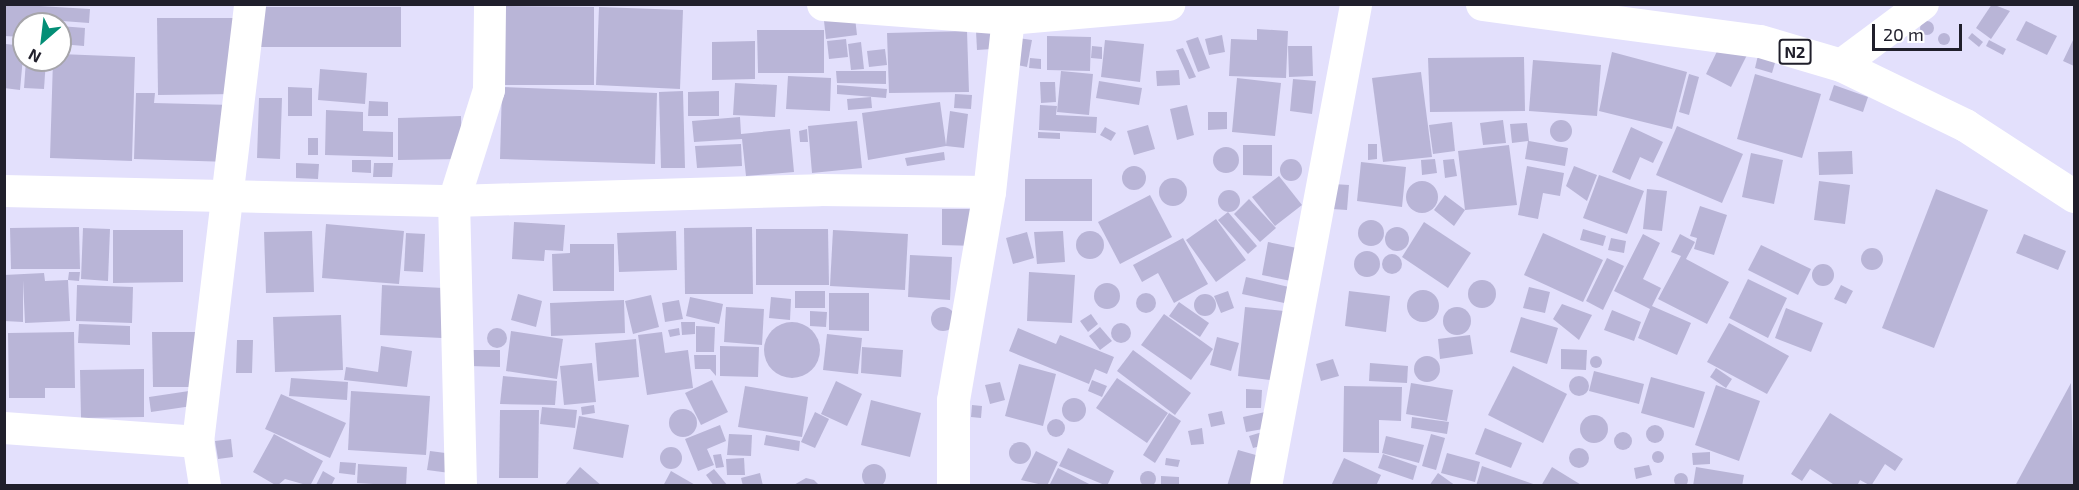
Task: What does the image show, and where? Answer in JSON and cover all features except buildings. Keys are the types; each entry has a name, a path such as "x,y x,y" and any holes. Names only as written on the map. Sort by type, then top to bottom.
{"main road":[{"path":"823,4 1008,11 1168,4"},
{"name":"N2","path":"1482,4 1760,41 1841,65 1965,125 2074,196"},
{"path":"956,484 953,399 989,192 1008,11"}],"street":[{"path":"205,486 198,442 250,4"},
{"path":"461,486 454,201 489,90 490,4"},
{"path":"1266,486 1356,4"},
{"path":"1841,65 1923,4"},
{"path":"4,191 454,201 819,190 989,192"},
{"path":"4,428 198,442"}]}
